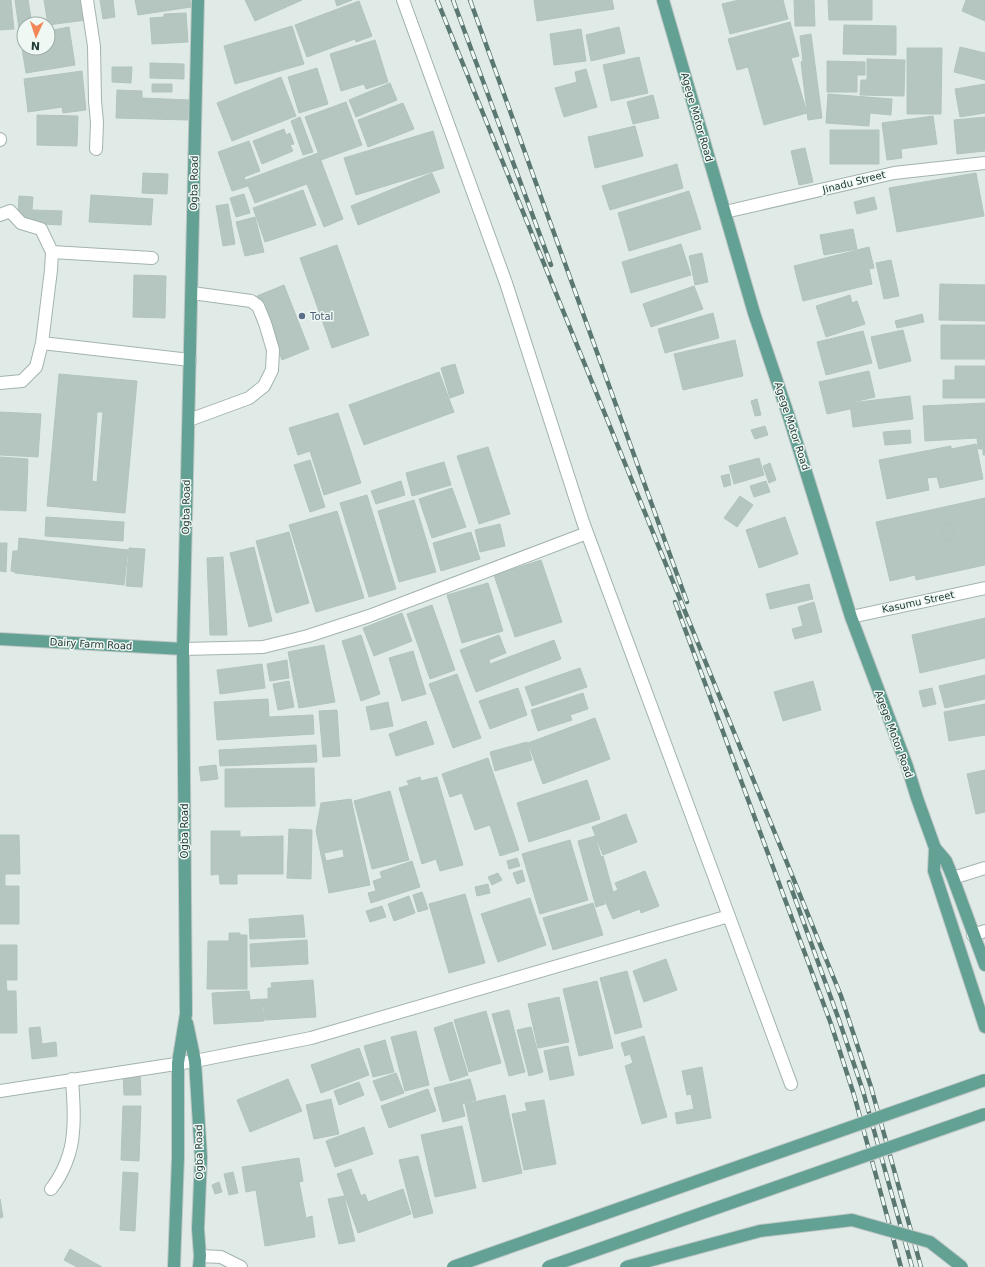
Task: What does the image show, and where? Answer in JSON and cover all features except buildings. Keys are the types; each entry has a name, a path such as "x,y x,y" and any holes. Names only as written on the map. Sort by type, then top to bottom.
{"main road":[{"name":"Ogba Road","path":"173,1267 178,1157 178,1063 186,1014 183,649 198,0"},
{"name":"Agege Motor Road","path":"663,0 754,313 788,414 851,617 907,766 935,848 946,861 985,965"},
{"name":"Dairy Farm Road","path":"0,639 183,649"},
{"name":"Agege Motor Road","path":"935,848 934,871 985,1027"},
{"name":"Ogba Road","path":"186,1014 195,1061 201,1157 198,1229 200,1261"},
{"path":"453,1267 985,1080"},
{"path":"548,1267 985,1114"},
{"path":"626,1267 760,1231 852,1220 930,1242 962,1267"}],"street":[{"path":"87,0 94,46 96,149"},
{"path":"404,0 506,283 587,533 791,1084"},
{"name":"Jinadu Street","path":"725,212 894,173 985,163"},
{"path":"0,214 10,211 21,224 41,229 52,252 42,343 36,367 22,381 0,383"},
{"path":"52,252 152,258"},
{"path":"189,420 249,398 264,386 272,370 273,350 258,306 251,301 192,293"},
{"path":"42,343 190,360"},
{"path":"183,649 263,647 308,636 369,616 587,533"},
{"name":"Kasumu Street","path":"851,617 985,588"},
{"path":"953,878 985,868"},
{"path":"0,1091 195,1061 311,1038 729,916"},
{"path":"973,935 985,931"},
{"path":"51,1189 58,1180 69,1153 74,1133 72,1079"},
{"path":"200,1261 221,1257 241,1267"}],"railway":[{"path":"437,0 841,996 871,1087 921,1267"},
{"path":"453,0 551,265"},
{"path":"470,0 687,602"},
{"path":"675,602 831,1024 854,1095 901,1267"},
{"path":"789,882 863,1091 912,1267"}],"place":[{"name":"Total","path":"302,316"}]}
